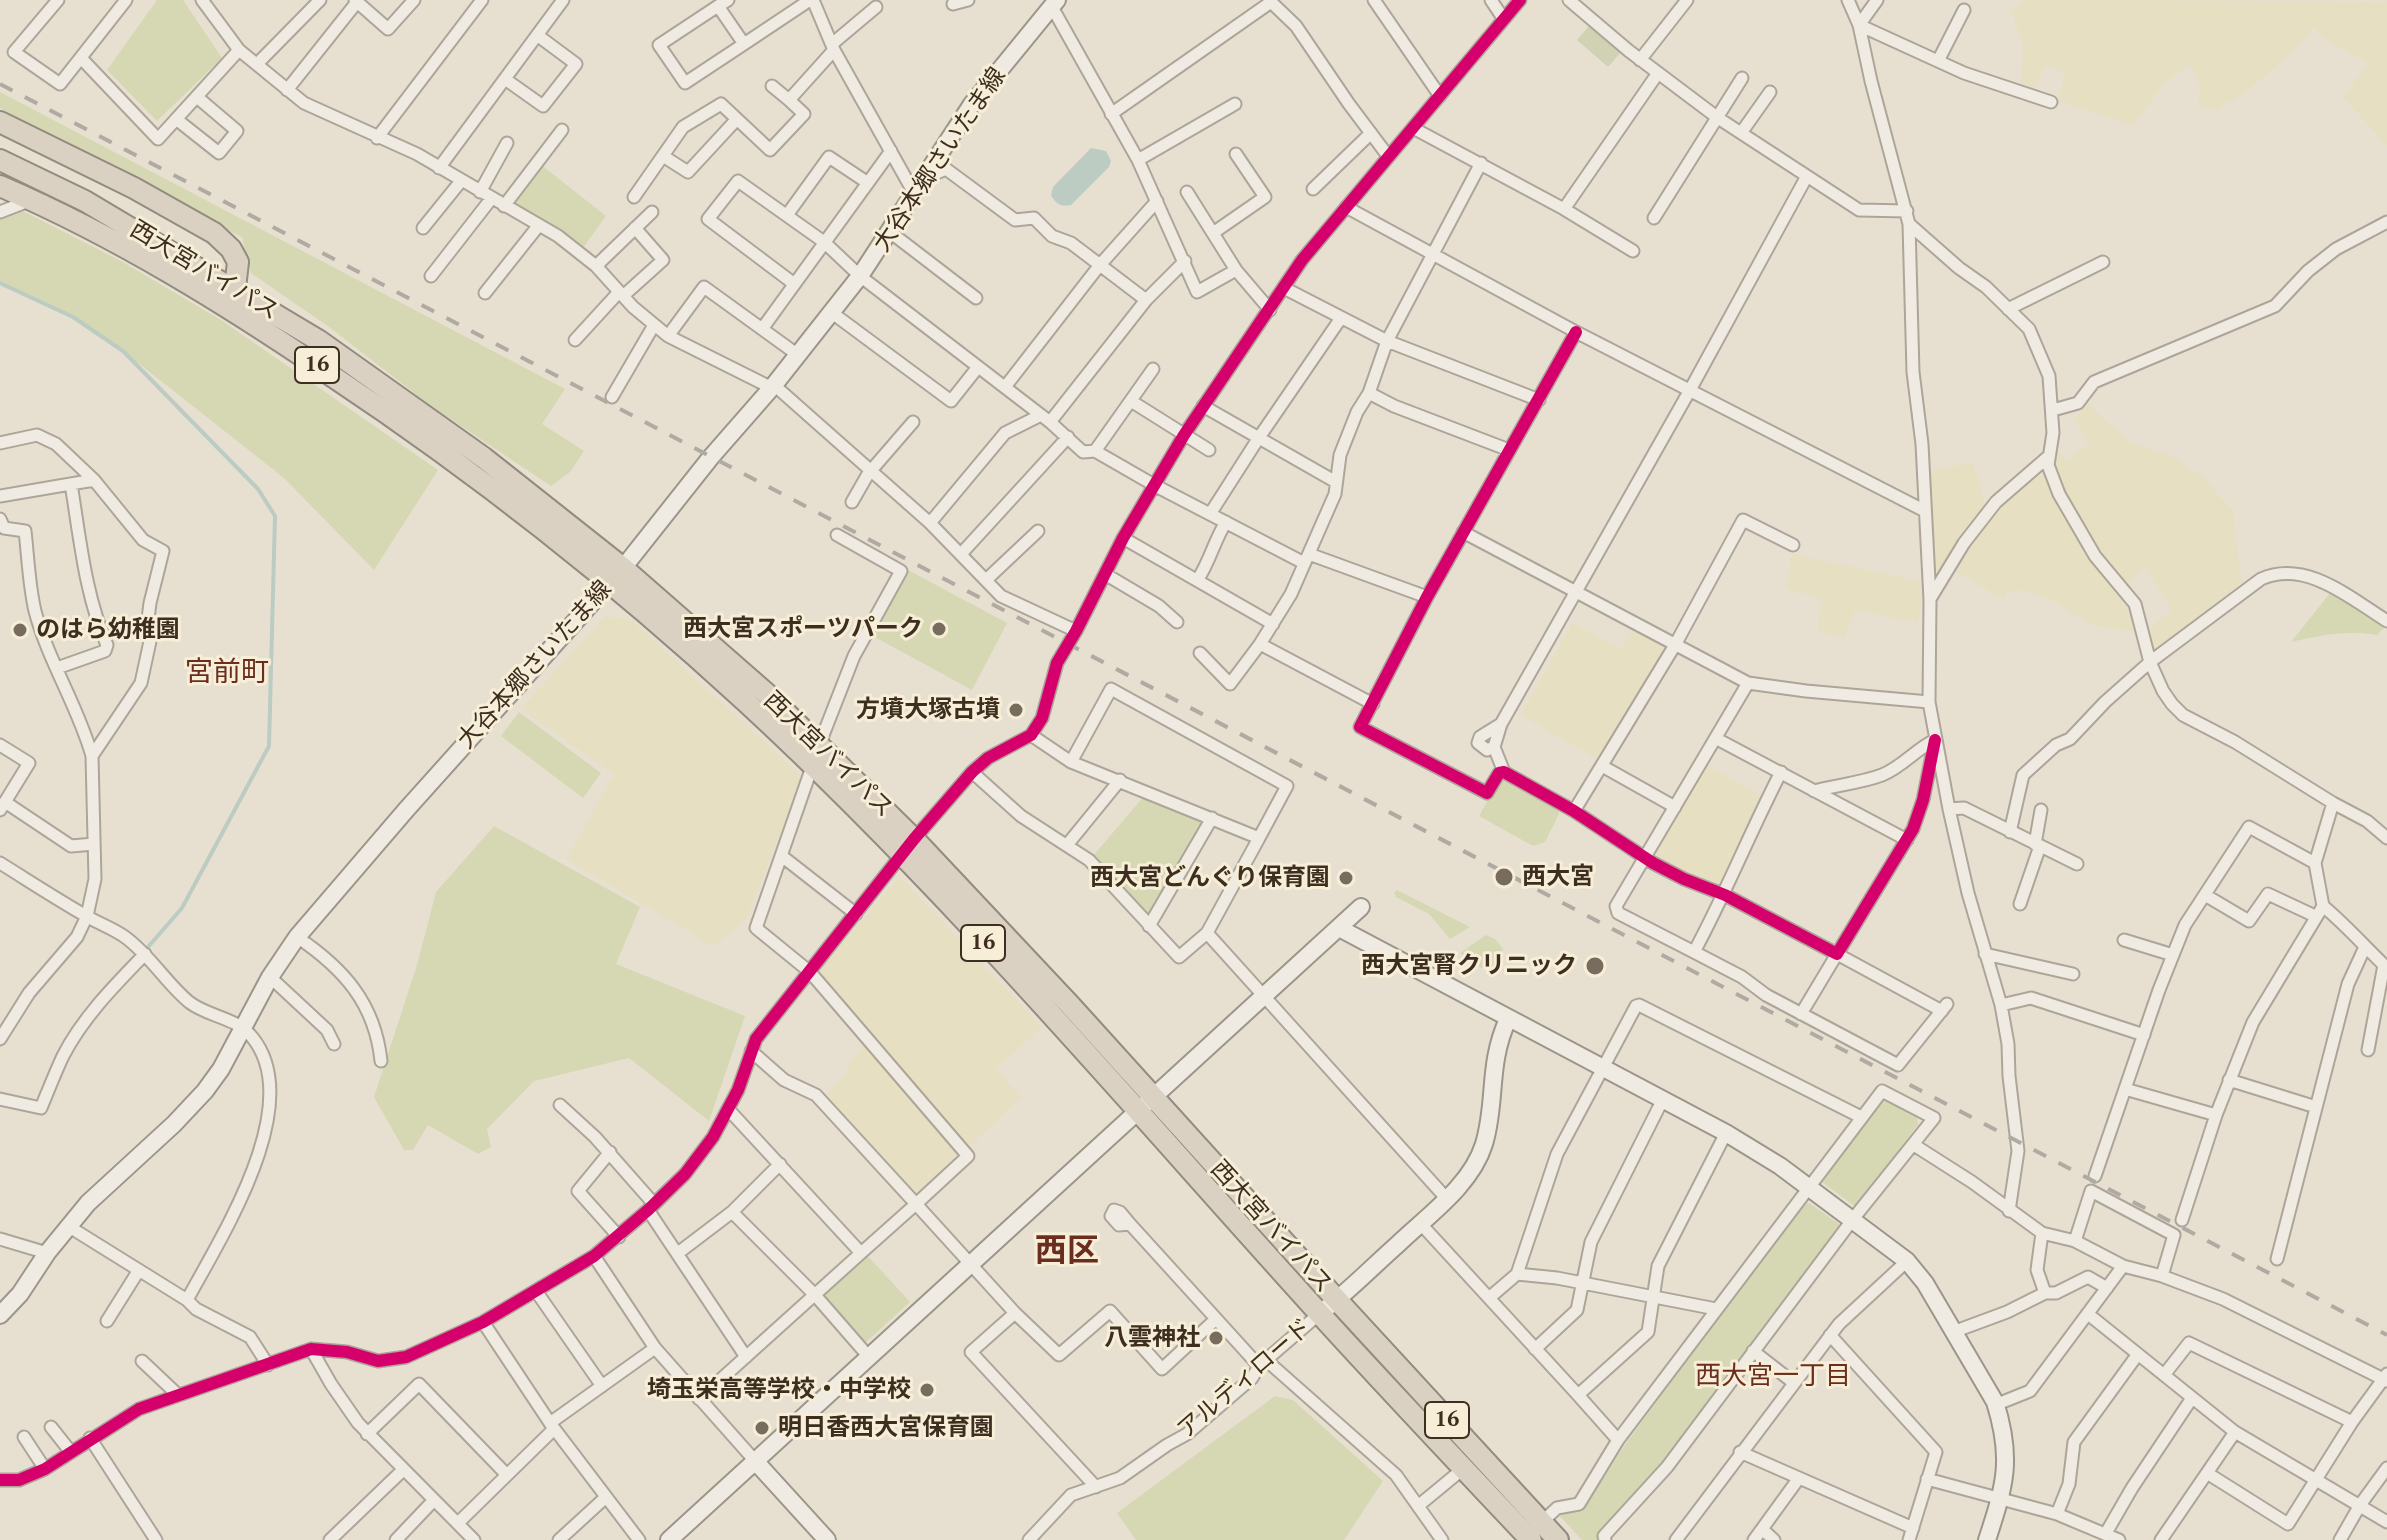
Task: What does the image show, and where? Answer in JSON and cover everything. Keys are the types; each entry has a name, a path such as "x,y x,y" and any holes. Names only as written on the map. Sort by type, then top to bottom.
{"highway":[{"path":"0,122 134,188 214,233 231,249 238,262 235,288"},
{"name":"西大宮バイパス","path":"0,160 85,201 235,288 318,340 484,458 616,575 812,767 908,847"},
{"name":"西大宮バイパス","path":"0,186 103,234 294,350 616,575 767,694 819,744 908,847 1147,1104 1337,1300 1537,1531"},
{"path":"214,233 233,263 228,272 215,278"},
{"name":"西大宮バイパス","path":"1147,1104 1319,1314 1464,1468 1537,1531 1558,1540"}],"street":[{"path":"58,0 14,52 60,84 126,0"},
{"path":"202,0 239,50 304,103 417,154 558,236 596,266 621,294 668,336 773,387 930,523 1001,596 1076,631"},
{"path":"257,64 320,0"},
{"path":"287,90 356,1 388,29 414,0"},
{"path":"377,138 482,0"},
{"path":"439,168 563,0"},
{"path":"744,44 723,3 659,45 685,83 812,0 833,47 914,193"},
{"path":"953,4 968,0"},
{"path":"1374,0 1440,96"},
{"path":"1491,0 1503,18"},
{"path":"0,1480 19,1480 45,1469 139,1409 311,1349 347,1352 378,1361 406,1357 483,1322 594,1256 651,1207 697,1159 713,1137 738,1090 756,1039 908,847 972,772 988,758 1031,735 1042,718 1057,663 1123,538 1203,406 1302,260 1520,0"},
{"path":"1569,0 1640,60 1718,118 1859,210 1907,211"},
{"path":"1640,60 1687,0"},
{"path":"1848,0 1859,25 1909,224 1913,372 1922,444 1930,600 1929,702 1949,809 2001,1005 2008,1044 2018,1151 2009,1211"},
{"path":"1859,25 1877,0"},
{"path":"1111,114 1270,1 1296,26 1388,156"},
{"path":"1054,3 1138,160 1197,292 1236,270"},
{"name":"大谷本郷さいたま線","path":"0,1315 20,1294 47,1253 88,1203 190,1108 221,1069 270,977 297,937 416,798 616,575 711,457 773,387 860,276 972,104 1054,3"},
{"path":"789,100 833,47 876,7"},
{"path":"1938,61 1964,10"},
{"path":"1859,25 1964,73 2051,102"},
{"path":"505,79 543,106 576,64 537,35"},
{"path":"81,58 158,139 239,50"},
{"path":"1564,209 1658,73"},
{"path":"1654,218 1742,78"},
{"path":"634,197 683,127 721,104 770,150 804,114 772,86"},
{"path":"1741,133 1770,92"},
{"path":"176,119 219,153 237,131 197,97"},
{"path":"1138,160 1235,104"},
{"path":"663,156 688,172 737,119"},
{"path":"1413,128 1564,209 1633,251"},
{"path":"504,206 562,130"},
{"path":"1313,189 1371,133"},
{"path":"480,192 507,143"},
{"path":"762,329 891,151"},
{"path":"1213,233 1265,197 1236,154"},
{"path":"787,215 829,157 868,183"},
{"path":"1200,653 1230,684 1291,594 1335,494 1340,455 1357,412 1369,393 1387,341 1481,163"},
{"path":"929,170 937,173 946,169 1015,220 1034,218 1052,236 1071,243 1146,300"},
{"path":"1748,683 1717,739 1644,858 1616,906 1618,913 1742,977 1766,995 1898,1065 1944,1008 1725,895 1684,879 1644,858 1574,811 1504,772 1494,747 1501,724 1807,176"},
{"path":"423,228 461,181"},
{"path":"793,283 708,219 738,181 824,242 860,276 1005,387 1083,452 1095,451 1210,514 1306,558 1427,597"},
{"path":"1187,192 1236,270 1270,310"},
{"path":"431,276 491,199"},
{"path":"0,212 31,200"},
{"path":"1005,387 1099,266 1157,201"},
{"path":"1346,207 1576,332 1925,511"},
{"path":"596,266 652,212"},
{"path":"2053,410 2078,403 2094,382 2275,306 2308,271 2336,249 2387,222"},
{"path":"1909,224 2029,329 2049,376 2053,433 2048,465 2059,494 2095,556 2135,604 2150,662 2163,691 2183,715 2235,742 2367,821 2387,838"},
{"path":"485,293 539,225"},
{"path":"575,340 621,294 663,260 635,228"},
{"path":"890,232 976,298"},
{"path":"930,523 1005,433 1045,419 1146,300 1185,261"},
{"path":"2008,309 2103,262"},
{"path":"668,336 704,287 798,355"},
{"path":"1284,288 1387,341 1539,400"},
{"path":"831,312 951,401 978,367"},
{"path":"1210,514 1341,318"},
{"path":"612,397 654,325"},
{"path":"1504,772 1499,773 1487,793 1360,727 1427,597 1576,332"},
{"path":"1095,451 1153,369"},
{"path":"1369,393 1394,406 1509,450"},
{"path":"1131,401 1209,450"},
{"path":"1203,406 1336,482"},
{"path":"852,502 871,471 913,422"},
{"path":"0,443 37,435 56,444 94,480 143,540 163,551 150,603 147,627 152,632 141,683 92,756"},
{"path":"961,554 1068,437"},
{"path":"1930,600 1964,543 1996,502 2049,456"},
{"path":"0,496 94,480"},
{"path":"57,668 105,651 107,645 98,625 87,580 71,484"},
{"path":"0,519 4,528 25,531 35,611 86,733 92,756 94,844 93,896 77,937 29,993 0,1039"},
{"path":"1574,811 1675,645 1743,520 1793,545"},
{"path":"1198,579 1207,565 1213,543 1226,522"},
{"path":"986,580 1038,531"},
{"path":"1463,532 1748,683 1929,702"},
{"path":"699,1399 968,1156 810,972 756,928 783,857 819,744 854,656 901,571 837,535"},
{"path":"1123,538 1273,624"},
{"path":"2010,832 2023,775 2056,745 2070,739 2150,662 2247,588 2272,574 2291,572 2307,575 2387,621"},
{"path":"1105,574 1159,606 1177,622"},
{"path":"1260,644 1373,704"},
{"path":"972,772 1021,816 1089,860 1179,957 1207,933 1287,786 1111,689 1071,762"},
{"path":"1031,735 1071,762 1259,838"},
{"path":"1717,739 1907,840"},
{"path":"1814,791 1883,775 1918,748 1935,740"},
{"path":"1801,1014 1907,840 1923,800 1935,740"},
{"path":"0,745 29,763 3,806 71,846 94,844"},
{"path":"1602,766 1675,807"},
{"path":"1694,952 1725,895 1753,826 1781,772"},
{"path":"1067,845 1120,780"},
{"path":"2182,1220 2216,1115 2253,1022 2319,911 2315,863 2333,803"},
{"path":"1949,809 1964,808 2077,864"},
{"path":"2020,904 2037,845 2041,810"},
{"path":"1149,926 1212,818"},
{"path":"2095,1176 2185,925 2249,827 2315,863"},
{"path":"783,857 856,914"},
{"path":"0,863 124,936 190,1003 244,1027 266,1063 269,1088 259,1157 247,1191 187,1300"},
{"path":"2205,895 2249,921 2268,894 2319,911 2347,925 2385,966 2368,1050"},
{"path":"669,1540 1361,907"},
{"path":"1339,928 1726,1133 1773,1161 1907,1261 1925,1283 1995,1405 2006,1442 2001,1497 1987,1540"},
{"path":"1207,933 1446,1198"},
{"path":"297,937 326,957 347,978 364,1004 379,1039 381,1061"},
{"path":"2124,940 2173,955"},
{"path":"2277,1259 2348,984 2365,947"},
{"path":"0,1099 41,1108 63,1055 83,1024 145,954"},
{"path":"1985,954 2073,974"},
{"path":"270,977 327,1030 334,1044"},
{"path":"2001,1005 2031,998 2144,1035"},
{"path":"1489,1298 1517,1274 1557,1154 1636,1006 1861,1117"},
{"name":"アルディロード","path":"1029,1540 1071,1495 1120,1478 1187,1434 1252,1378 1262,1363 1337,1300 1470,1172 1488,1129 1494,1056 1508,1019"},
{"path":"751,1051 784,1080 816,1095 1015,1313 1059,1355 1110,1311 1162,1369 1216,1319"},
{"path":"2229,1080 2316,1107"},
{"path":"2125,1089 2216,1115"},
{"path":"1537,1531 1557,1508 1579,1504 1618,1440 1882,1091 1934,1118 1853,1219 1667,1467 1604,1536 1605,1540"},
{"path":"1535,1349 1577,1310 1591,1242 1663,1099"},
{"path":"560,1105 610,1152 651,1207 746,1357"},
{"path":"728,1109 861,1253"},
{"path":"1578,1395 1648,1332 1658,1266 1726,1133"},
{"path":"1914,1145 2042,1233 2075,1241 2123,1266 2162,1276 2223,1299 2386,1378 2352,1422 2288,1524 2207,1473"},
{"path":"610,1152 578,1191 619,1237"},
{"path":"678,1253 732,1212 780,1164"},
{"path":"2075,1241 2091,1191 2174,1235 2162,1276"},
{"path":"732,1212 815,1295 869,1357"},
{"path":"1420,1223 1618,1440"},
{"path":"1130,1224 1216,1319 1262,1363 1396,1475 1442,1540"},
{"path":"68,1226 187,1300 196,1309 250,1337 268,1365"},
{"path":"2042,1233 2037,1270 2045,1293"},
{"path":"0,1239 47,1253"},
{"path":"594,1256 655,1348 827,1540"},
{"path":"1676,1540 1839,1324 1907,1261"},
{"path":"1995,1405 2030,1391 2123,1266"},
{"path":"107,1321 139,1270"},
{"path":"1517,1274 1716,1309"},
{"path":"1953,1332 2007,1312 2045,1293 2056,1293 2088,1277 2107,1288"},
{"path":"536,1291 602,1386"},
{"path":"1015,1313 971,1352 1096,1487"},
{"path":"2088,1314 2235,1432 2387,1522"},
{"path":"483,1322 552,1426 639,1540"},
{"path":"1830,1335 1936,1452 1909,1540"},
{"path":"2164,1375 2189,1343 2352,1422"},
{"path":"458,1523 552,1426 655,1348"},
{"path":"311,1349 331,1384 367,1434 474,1540"},
{"path":"1753,1351 1794,1383"},
{"path":"2057,1514 2069,1484 2074,1442 2138,1354"},
{"path":"142,1361 178,1395"},
{"path":"367,1434 419,1384 507,1475"},
{"path":"2106,1533 2192,1398"},
{"path":"51,1427 70,1451"},
{"path":"2161,1540 2235,1432"},
{"path":"24,1437 45,1469"},
{"path":"90,1438 156,1540"},
{"path":"1740,1452 1913,1528"},
{"path":"1418,1506 1464,1468"},
{"path":"2340,1540 2387,1468"},
{"path":"330,1540 403,1470"},
{"path":"1754,1540 1799,1478"},
{"path":"1927,1479 2057,1514 2119,1540"},
{"path":"559,1540 606,1497"},
{"path":"396,1540 434,1500"},
{"path":"1762,1529 1774,1540"}],"shaded area":[{"path":"2025,0 2387,1 2387,146 2343,97 2368,63 2322,38 2314,27 2292,52 2244,94 2213,111 2198,103 2200,86 2190,64 2164,84 2133,125 2057,101 2066,74 2047,65 2031,92 2021,83 2023,44 2011,12"},
{"path":"1091,148 1106,151 1111,161 1109,167 1071,205 1059,204 1051,195 1053,187"},
{"path":"2088,404 2129,442 2171,456 2202,476 2233,511 2242,583 2153,653 2146,630 2172,611 2146,567 2127,585 2105,564 2064,498 2053,470 2055,447 2067,460 2089,444 2074,418"},
{"path":"1973,462 1986,508 1940,573 1934,570 1925,471"},
{"path":"2046,473 2075,534 2121,594 2137,632 2090,625 2053,601 2024,590 2008,592 2004,599 1952,570 1994,510"},
{"path":"1792,554 1924,582 1918,622 1854,611 1844,638 1818,631 1821,599 1786,588"},
{"path":"605,616 631,620 802,776 746,920 713,946 566,859 614,774 521,709"},
{"path":"1572,623 1621,649 1633,630 1661,645 1663,652 1599,760 1521,715"},
{"path":"1706,765 1764,796 1736,850 1722,887 1712,886 1652,859"},
{"path":"900,877 1042,1027 996,1069 1021,1097 968,1148 816,972"},
{"path":"865,1045 962,1154 914,1198 823,1098 850,1070 847,1066"}],"green space":[{"path":"157,0 183,0 222,58 157,121 107,70"},
{"path":"1590,25 1622,51 1608,67 1577,40"},
{"path":"0,92 565,389 542,424 584,451 570,472 551,486 431,406 329,327 251,273 242,237 0,108"},
{"path":"540,164 606,216 582,249 563,232 513,203"},
{"path":"17,208 121,261 221,320 438,470 374,570 284,478 123,351 73,317 0,283 0,219"},
{"name":"西大宮スポーツパーク","path":"906,569 1007,623 972,690 871,635"},
{"path":"2331,592 2387,625 2377,635 2334,634 2291,642"},
{"path":"519,712 601,773 583,798 501,736"},
{"path":"1500,779 1507,779 1558,808 1559,814 1545,842 1533,846 1479,816"},
{"path":"1145,795 1201,821 1205,826 1149,918 1092,857"},
{"path":"494,826 640,907 616,964 745,1016 709,1121 629,1058 534,1081 487,1129 491,1147 478,1154 428,1125 413,1150 404,1150 374,1097 417,965 436,892"},
{"path":"1397,890 1469,928 1450,939 1429,914 1396,897 1394,893"},
{"path":"1486,935 1495,939 1503,949 1500,963 1491,970 1481,968 1460,953"},
{"path":"1887,1100 1917,1116 1918,1124 1860,1204 1853,1205 1822,1182 1823,1175 1878,1103"},
{"path":"1809,1203 1839,1224 1839,1231 1661,1467 1599,1533 1600,1540 1582,1540 1557,1513 1582,1511 1627,1442 1802,1204"},
{"path":"866,1254 910,1302 864,1344 820,1296"},
{"path":"1275,1396 1293,1400 1383,1481 1344,1540 1136,1540 1117,1513"}],"waterway":[{"path":"0,283 73,317 123,351 258,489 275,516 269,746 182,908 148,947"}],"railway":[{"path":"0,84 2387,1335"}],"cycle path":[{"path":"0,1480 19,1480 45,1469 139,1409 311,1349 347,1352 378,1361 406,1357 483,1322 594,1256 685,1174 713,1137 738,1090 756,1039 914,839 972,772 988,758 1031,735 1042,718 1057,663 1123,538 1184,435 1302,260 1520,0"},
{"path":"1576,332 1427,597 1360,727 1487,793 1499,773 1504,772 1574,811 1653,863 1725,895 1837,954 1913,829 1923,800 1935,740"}],"place":[{"name":"西大宮スポーツパーク","path":"939,629"},
{"name":"のはら幼稚園","path":"20,630"},
{"name":"方墳大塚古墳","path":"1016,710"},
{"name":"西大宮","path":"1504,877"},
{"name":"西大宮どんぐり保育園","path":"1346,878"},
{"name":"西大宮腎クリニック","path":"1595,966"},
{"name":"八雲神社","path":"1216,1338"},
{"name":"埼玉栄高等学校・中学校","path":"927,1390"},
{"name":"明日香西大宮保育園","path":"762,1428"}],"district":[{"name":"宮前町","path":"227,673"},
{"name":"西区","path":"1067,1252"},
{"name":"西大宮一丁目","path":"1773,1377"}]}
